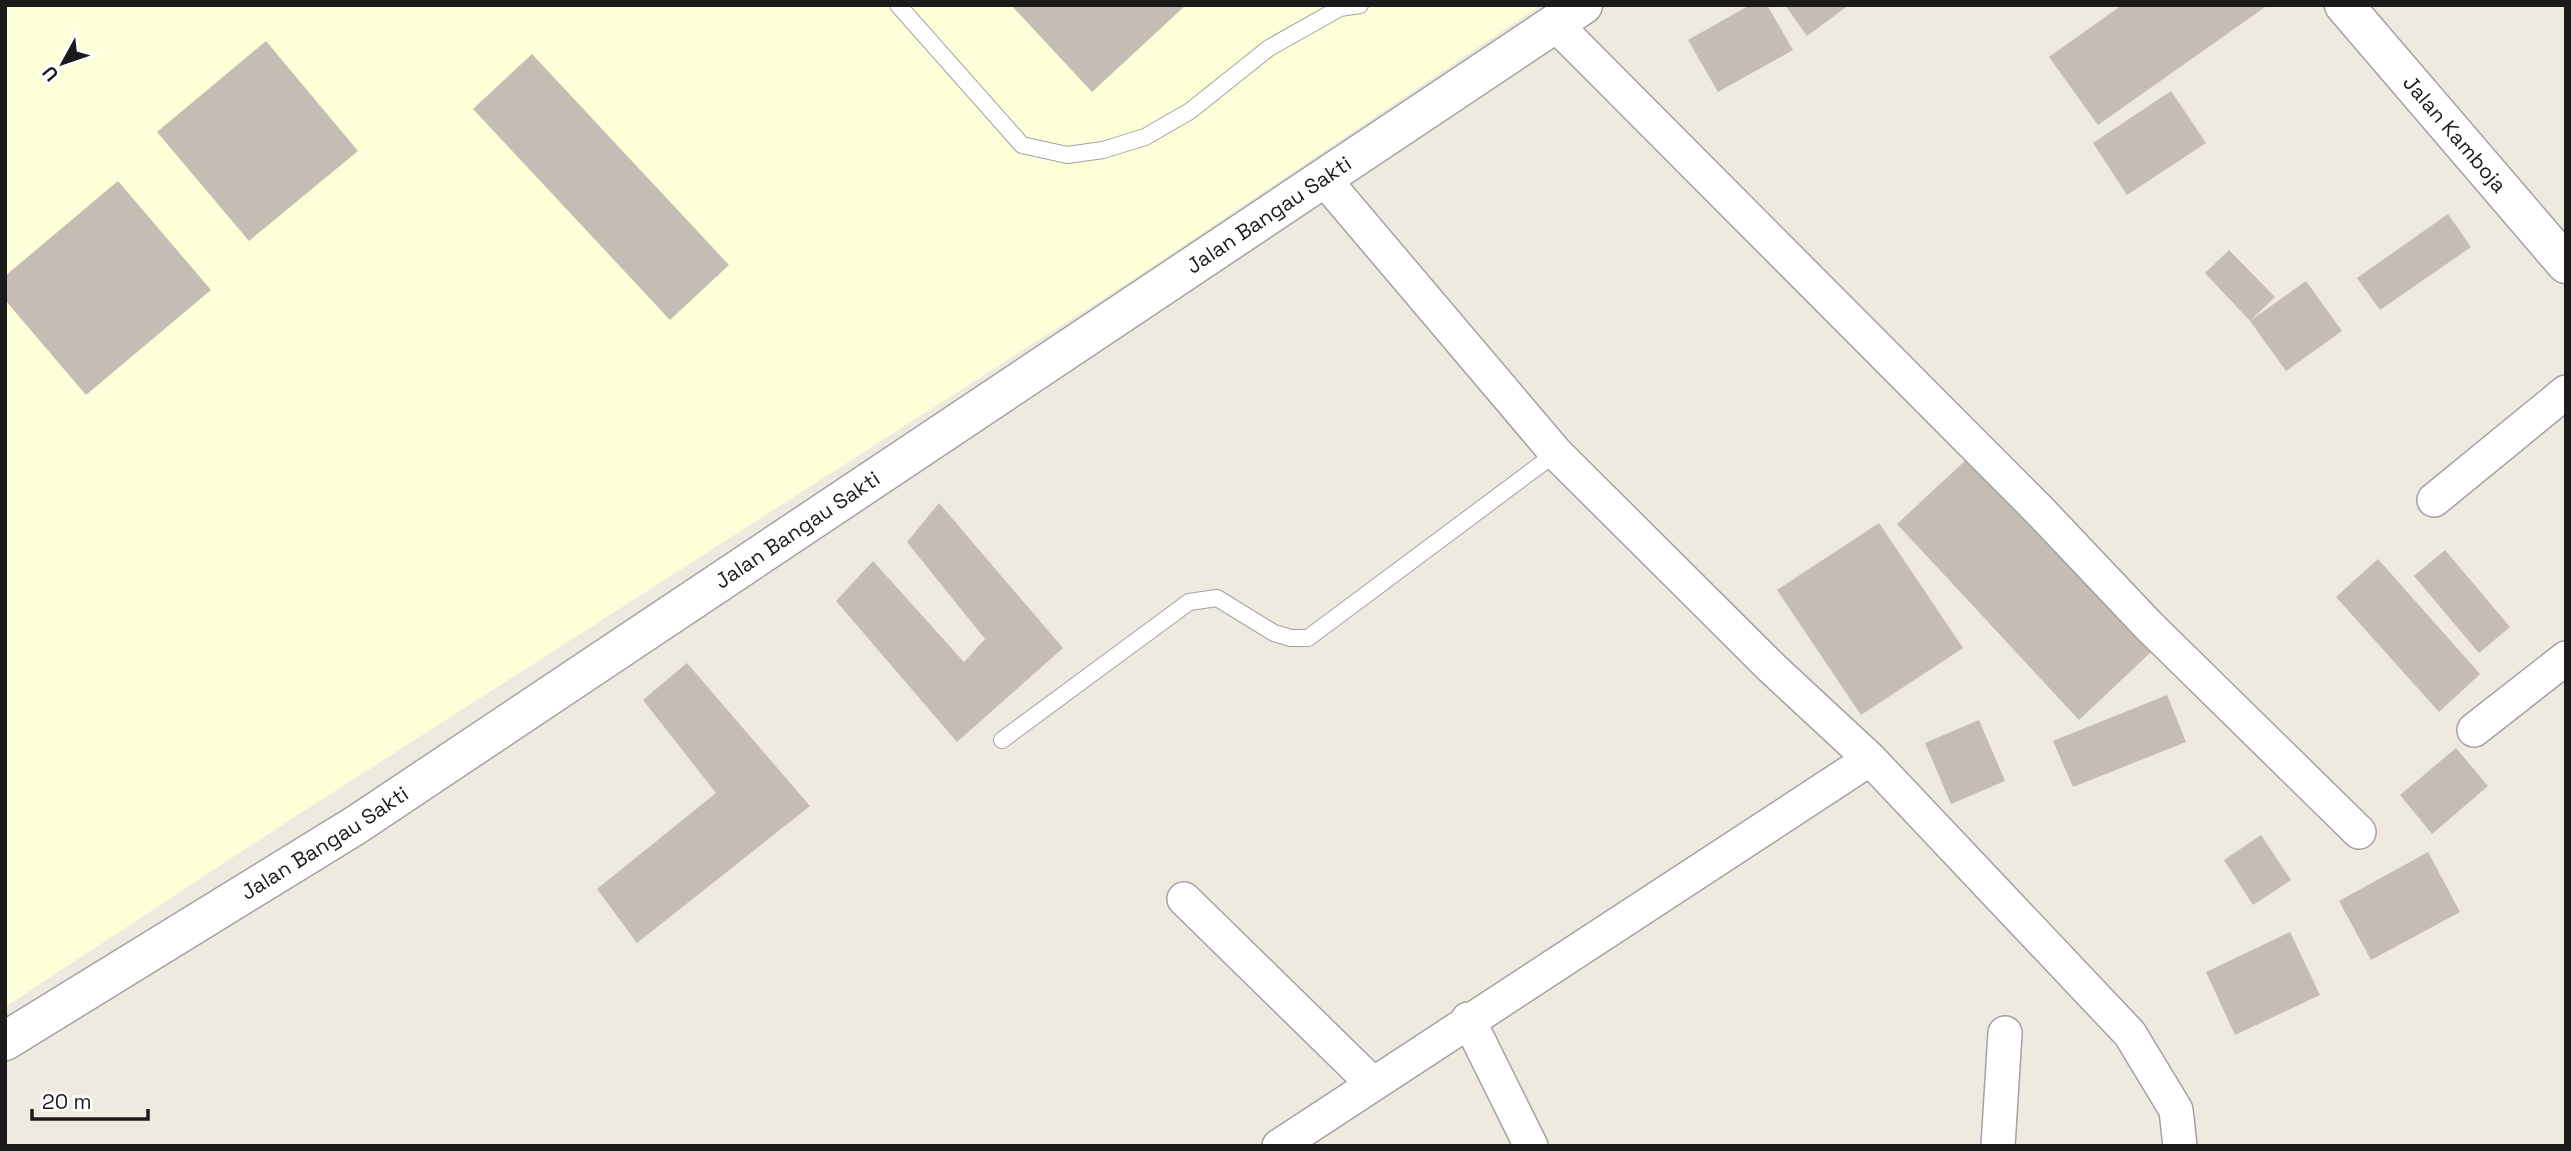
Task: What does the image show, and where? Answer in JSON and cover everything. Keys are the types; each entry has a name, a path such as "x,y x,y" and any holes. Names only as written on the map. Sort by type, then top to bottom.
{"street":[{"name":"Jalan Kamboja","path":"2344,5 2566,264"},
{"name":"Jalan Bangau Sakti","path":"5,1041 356,825 1569,15"},
{"path":"1569,15 2148,625 2359,832"},
{"path":"1323,178 1556,453 1772,668 1870,759 2130,1034 2176,1110 2180,1146"},
{"path":"2434,500 2566,392"},
{"path":"2474,730 2566,658"},
{"path":"1279,1146 1468,1019 1870,759"},
{"path":"1184,899 1372,1083"},
{"path":"1468,1019 1531,1146"},
{"path":"1998,1146 2005,1033"}],"lane":[{"path":"898,5 1022,145 1067,155 1104,150 1145,137 1190,111 1269,48 1340,8 1360,5"},
{"path":"1002,740 1189,602 1217,598 1274,633 1291,638 1308,638 1556,453"}],"shaded area":[{"path":"5,5 1541,5 1140,275 282,825 5,1007"}],"building":[{"path":"1011,5 1186,5 1092,92"},
{"path":"1750,5 1767,5 1793,50 1718,92 1688,40"},
{"path":"1785,5 1849,5 1807,36"},
{"path":"2122,5 2268,5 2098,125 2049,57"},
{"path":"266,41 358,151 249,241 157,132"},
{"path":"532,54 729,265 670,320 473,109"},
{"path":"2171,91 2206,143 2127,195 2093,143"},
{"path":"118,181 211,290 86,395 5,300 5,276"},
{"path":"2448,214 2471,247 2380,310 2357,278"},
{"path":"2229,250 2275,297 2250,321 2205,273"},
{"path":"2306,281 2342,331 2286,371 2250,321"},
{"path":"1969,457 2151,652 2079,720 1897,524"},
{"path":"939,503 1063,648 957,742 836,601 873,561 964,662 985,639 907,542"},
{"path":"1879,523 1963,648 1861,715 1777,590"},
{"path":"2445,550 2510,627 2479,653 2414,576"},
{"path":"2378,559 2480,674 2439,712 2336,597"},
{"path":"687,663 810,806 637,943 597,889 716,793 643,700"},
{"path":"2167,695 2186,742 2073,787 2053,741"},
{"path":"1979,720 2005,781 1951,804 1925,743"},
{"path":"2456,748 2488,786 2432,834 2400,795"},
{"path":"2261,835 2291,880 2253,905 2224,860"},
{"path":"2428,852 2460,912 2371,960 2339,901"},
{"path":"2290,932 2320,995 2235,1035 2206,972"}]}
